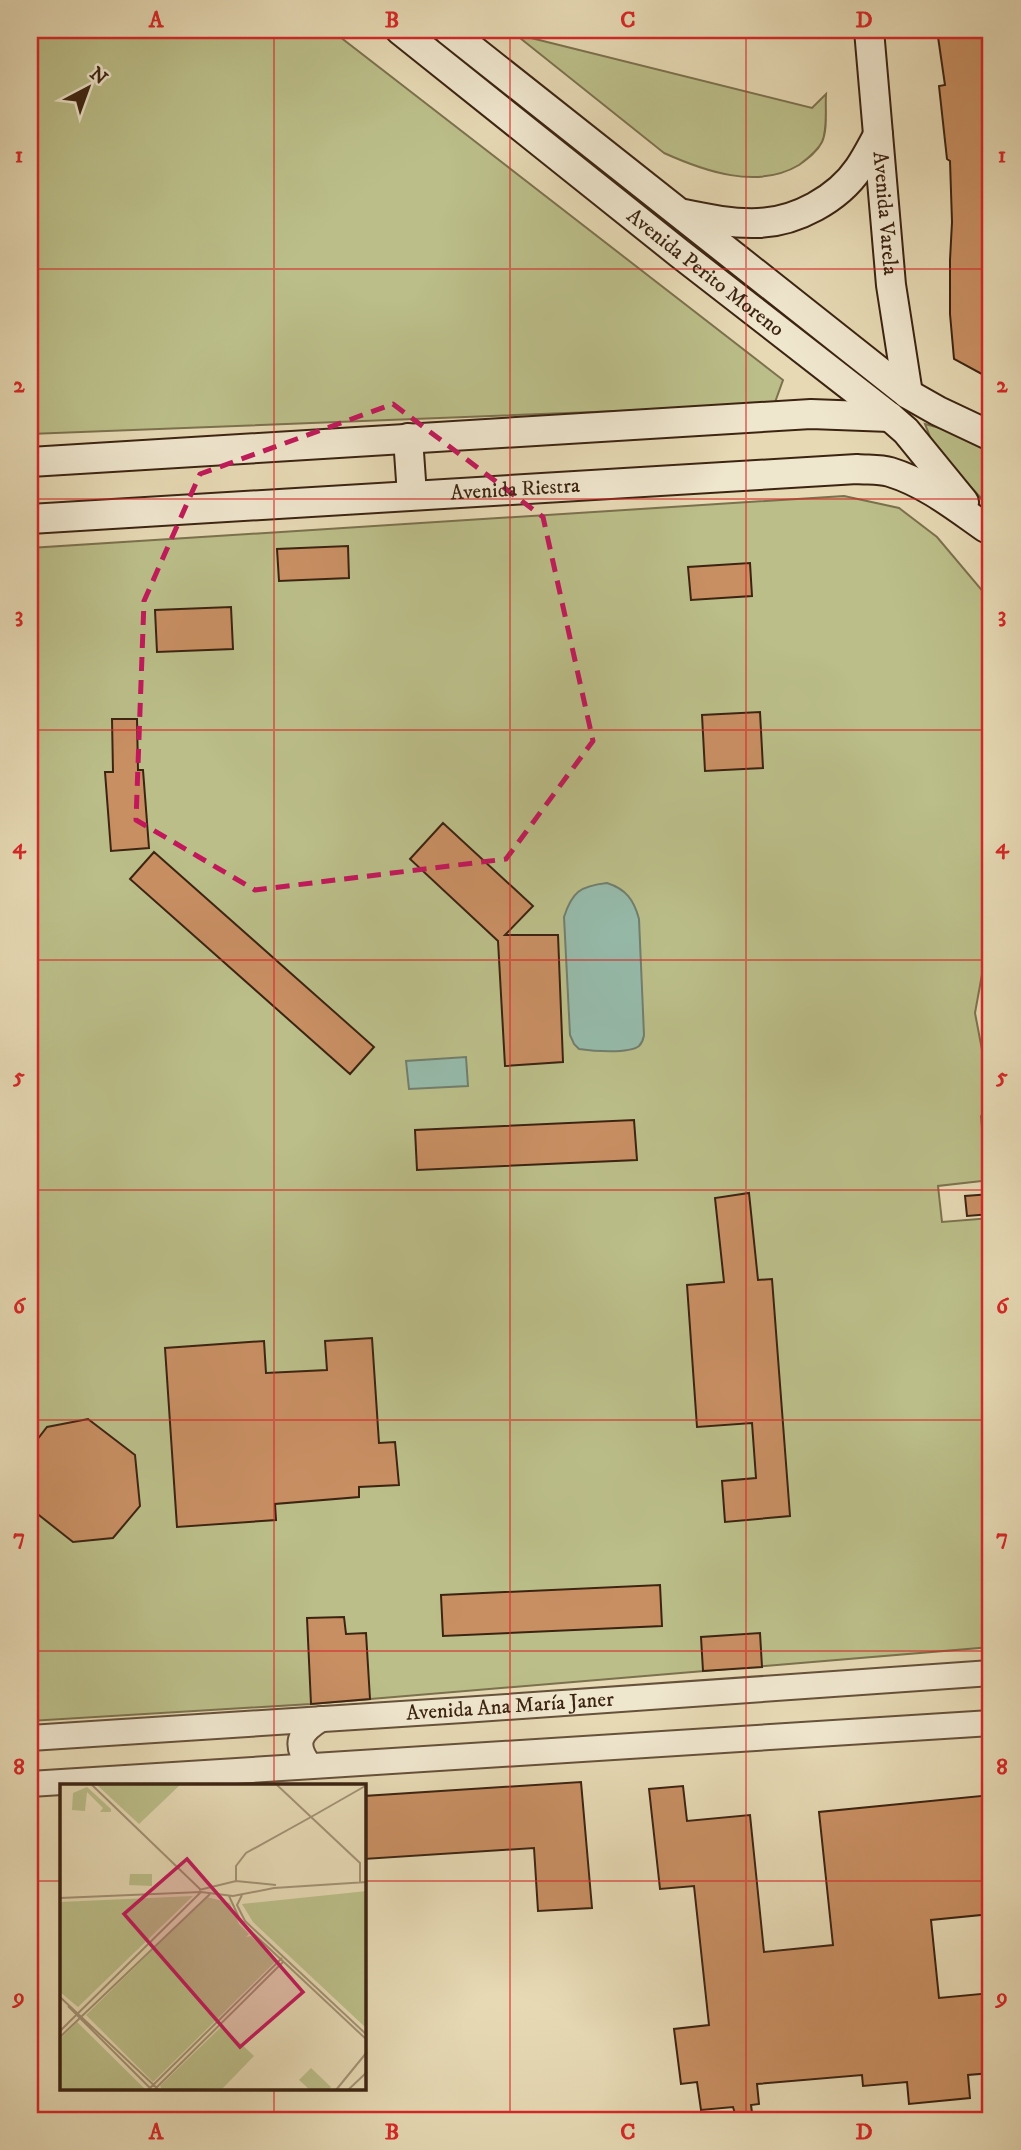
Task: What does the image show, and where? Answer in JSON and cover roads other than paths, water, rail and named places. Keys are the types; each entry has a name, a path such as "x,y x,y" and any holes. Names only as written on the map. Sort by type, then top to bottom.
{"main road":[{"name":"Avenida Perito Moreno","path":"400,30 679,253 890,416 906,431 989,531"},
{"name":"Avenida Perito Moreno","path":"448,30 908,394 991,436"},
{"name":"Avenida Varela","path":"869,30 891,285 908,394"},
{"path":"678,213 721,222 760,223 798,215 831,197 859,169 878,135"},
{"path":"811,414 823,406 830,393 830,378 824,366"},
{"path":"30,463 811,414 890,416 908,394"},
{"path":"408,438 412,495"},
{"name":"Avenida Riestra","path":"30,519 857,469 888,471 914,481 989,531"}],"street":[{"name":"Avenida Ana María Janer","path":"30,1738 991,1673"},
{"path":"310,1766 299,1746 301,1737 321,1719"},
{"path":"30,1784 991,1723"}]}
